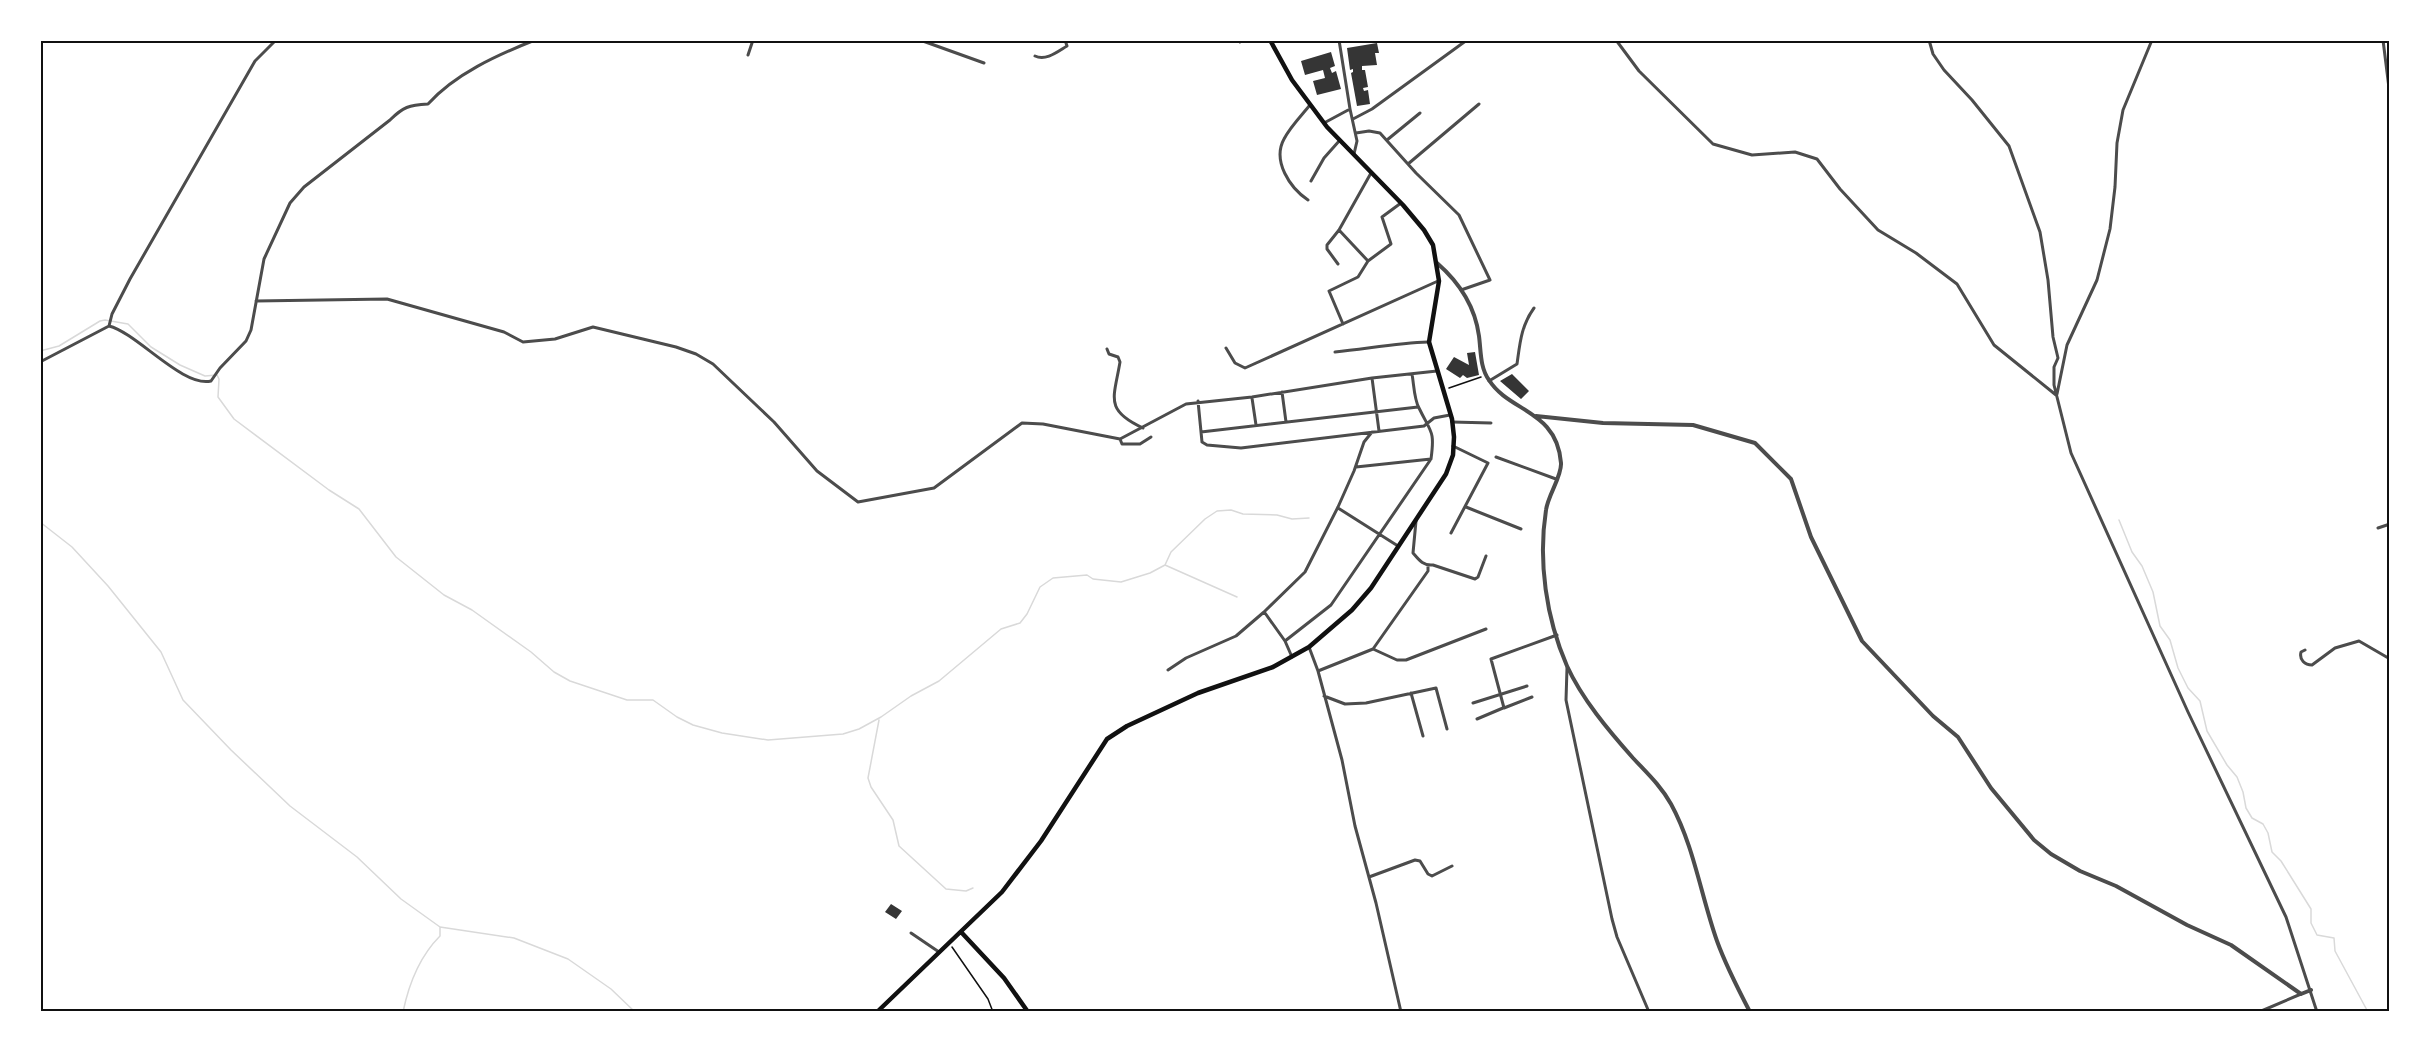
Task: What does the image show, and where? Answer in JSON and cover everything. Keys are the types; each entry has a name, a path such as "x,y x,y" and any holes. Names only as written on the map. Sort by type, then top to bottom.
{"main road":[{"path":"877,1011 962,933 1007,886 1041,841 1102,744 1114,733 1198,693 1267,669 1309,647 1352,610 1446,474 1454,446 1452,422 1429,342 1439,281 1433,245 1424,230 1401,203 1324,123 1279,56 1272,40"},
{"path":"962,933 1004,978 1029,1011"}],"street":[{"path":"40,362 109,322 130,279 255,61 276,40"},
{"path":"109,322 132,337 150,353 177,369 208,382 246,341 251,330 264,260 290,202 304,187 401,109 428,104 442,88 490,60 535,40"},
{"path":"748,55 753,40"},
{"path":"920,40 984,63"},
{"path":"1035,56 1040,58 1050,56 1067,46 1065,40"},
{"path":"1339,40 1349,110 1356,133 1354,154"},
{"path":"1353,119 1372,110 1467,40"},
{"path":"1616,40 1639,71 1716,146 1755,155 1803,153 1819,161 1840,189 1878,230 1916,253 1958,284 1994,345 2056,395"},
{"path":"1929,40 1933,54 1944,70 2006,140 2035,218 2046,270 2053,337 2058,358 2053,372 2056,395 2071,453 2132,582 2188,712 2286,917 2317,1011"},
{"path":"2056,395 2067,345 2097,280 2110,229 2114,207 2117,143 2123,110 2152,40"},
{"path":"2383,40 2390,96"},
{"path":"1408,164 1479,104"},
{"path":"1308,200 1299,194 1289,182 1282,168 1281,152 1282,141 1310,105"},
{"path":"1324,123 1349,110"},
{"path":"1387,140 1420,113"},
{"path":"1356,133 1376,131 1459,215 1490,280 1461,290"},
{"path":"1311,181 1324,158 1340,140"},
{"path":"1338,264 1327,249 1328,245 1339,230 1371,172"},
{"path":"1343,324 1329,291 1358,277 1368,261 1391,244 1382,217 1401,203"},
{"path":"1339,230 1368,261"},
{"path":"1437,263 1455,279 1474,316 1479,333 1482,365 1489,381 1503,395 1536,416 1552,435 1557,446 1561,466 1545,512 1543,555 1547,597 1567,666 1592,707 1659,786 1671,805 1690,855 1717,941 1749,1011"},
{"path":"1227,348 1235,363 1245,368 1439,281"},
{"path":"256,301 387,299 504,332 523,342 555,339 593,327 676,347 696,354 713,364 774,422 818,471 858,502 934,488 1022,423 1043,424 1120,439 1186,404 1198,401 1252,397 1372,378 1437,371"},
{"path":"1489,381 1517,364 1521,332 1534,308"},
{"path":"1335,352 1376,348 1391,344 1429,342"},
{"path":"1107,350 1109,354 1118,357 1120,362 1114,399 1115,407 1120,414 1143,428"},
{"path":"1286,641 1331,605 1431,459 1434,440 1428,422 1418,407 1412,374"},
{"path":"1372,378 1379,431"},
{"path":"1281,392 1286,422"},
{"path":"1252,397 1256,425"},
{"path":"1198,401 1202,442 1207,445 1241,448 1424,426 1434,418 1450,415"},
{"path":"1201,432 1418,407"},
{"path":"1536,416 1611,423 1693,425 1755,443 1792,481 1814,543 1862,641 1933,716 1958,737 1991,789 2034,840 2068,865 2116,886 2181,922 2235,947 2301,994"},
{"path":"1452,422 1491,423"},
{"path":"1168,670 1186,658 1236,636 1305,572 1338,508 1364,442 1372,432"},
{"path":"1120,439 1122,444 1140,444 1151,437"},
{"path":"1451,533 1488,463 1454,446"},
{"path":"1496,457 1556,479"},
{"path":"1356,466 1431,459"},
{"path":"1466,507 1521,529"},
{"path":"1338,508 1398,546"},
{"path":"1416,518 1413,553 1428,566 1433,565 1475,579 1478,577 1486,556"},
{"path":"2378,528 2390,524"},
{"path":"1318,671 1373,649 1428,571 1428,566"},
{"path":"1264,612 1286,641 1293,657"},
{"path":"1373,649 1397,660 1406,660 1486,629"},
{"path":"1504,708 1492,658 1557,635"},
{"path":"2305,650 2301,652 2301,658 2304,663 2312,665 2335,648 2359,641 2390,659"},
{"path":"1309,647 1318,671 1344,770 1355,826 1401,1011"},
{"path":"1567,666 1566,700 1612,919 1617,938 1648,1011"},
{"path":"1473,703 1527,686"},
{"path":"1324,696 1345,704 1366,703 1436,688 1447,729"},
{"path":"1411,693 1423,736"},
{"path":"1477,719 1532,697"},
{"path":"1369,877 1415,860 1421,862 1428,874 1432,876 1452,866"},
{"path":"911,933 940,952"},
{"path":"1380,945 1385,944"},
{"path":"2259,1011 2311,990"}],"path":[{"path":"1442,390 1486,375"},
{"path":"950,944 988,999 993,1011"}],"building":[{"path":"1377,43 1379,53 1375,53 1377,65 1362,66 1368,87 1363,88 1364,91 1368,90 1370,104 1357,106 1351,73 1353,69 1350,70 1347,48"},
{"path":"1331,52 1335,66 1330,68 1332,73 1336,71 1341,89 1317,95 1313,81 1325,78 1323,70 1305,75 1301,61"},
{"path":"1475,352 1479,375 1467,378 1463,375 1460,378 1446,369 1454,357 1469,365 1467,353"},
{"path":"1512,374 1529,391 1521,399 1500,381"},
{"path":"891,904 902,911 896,919 885,912"}],"waterway":[{"path":"40,351 59,346 100,321 128,324 151,347 180,365 205,376 217,375 219,379 218,397 234,419 329,490 359,509 396,557 444,595 472,610 531,652 554,672 570,681 627,700 653,700 693,725 722,733 768,740 843,734 859,729 881,717 911,696 939,681 1001,629 1020,623 1040,587 1053,578 1087,575 1093,579 1121,582 1150,573 1165,565 1171,552 1205,519 1217,511 1231,510 1243,514 1277,515 1292,519 1309,518"},
{"path":"2119,520 2132,552 2142,566 2153,592 2160,626 2170,640 2178,668 2188,688 2200,701 2207,731 2227,765 2237,777 2246,808 2252,818 2263,824 2268,833 2272,852 2281,861 2311,909 2311,923 2317,935 2334,938 2335,951 2368,1012"},
{"path":"40,522 72,547 108,586 161,652 183,700 231,750 290,806 357,857 401,899 440,927 440,936 426,953 416,971 403,1012"},
{"path":"1165,565 1237,597"},
{"path":"879,720 868,778 871,787 893,820 899,846 946,889 966,891 973,888"},
{"path":"440,927 514,938 568,959 611,989 635,1012"}]}
